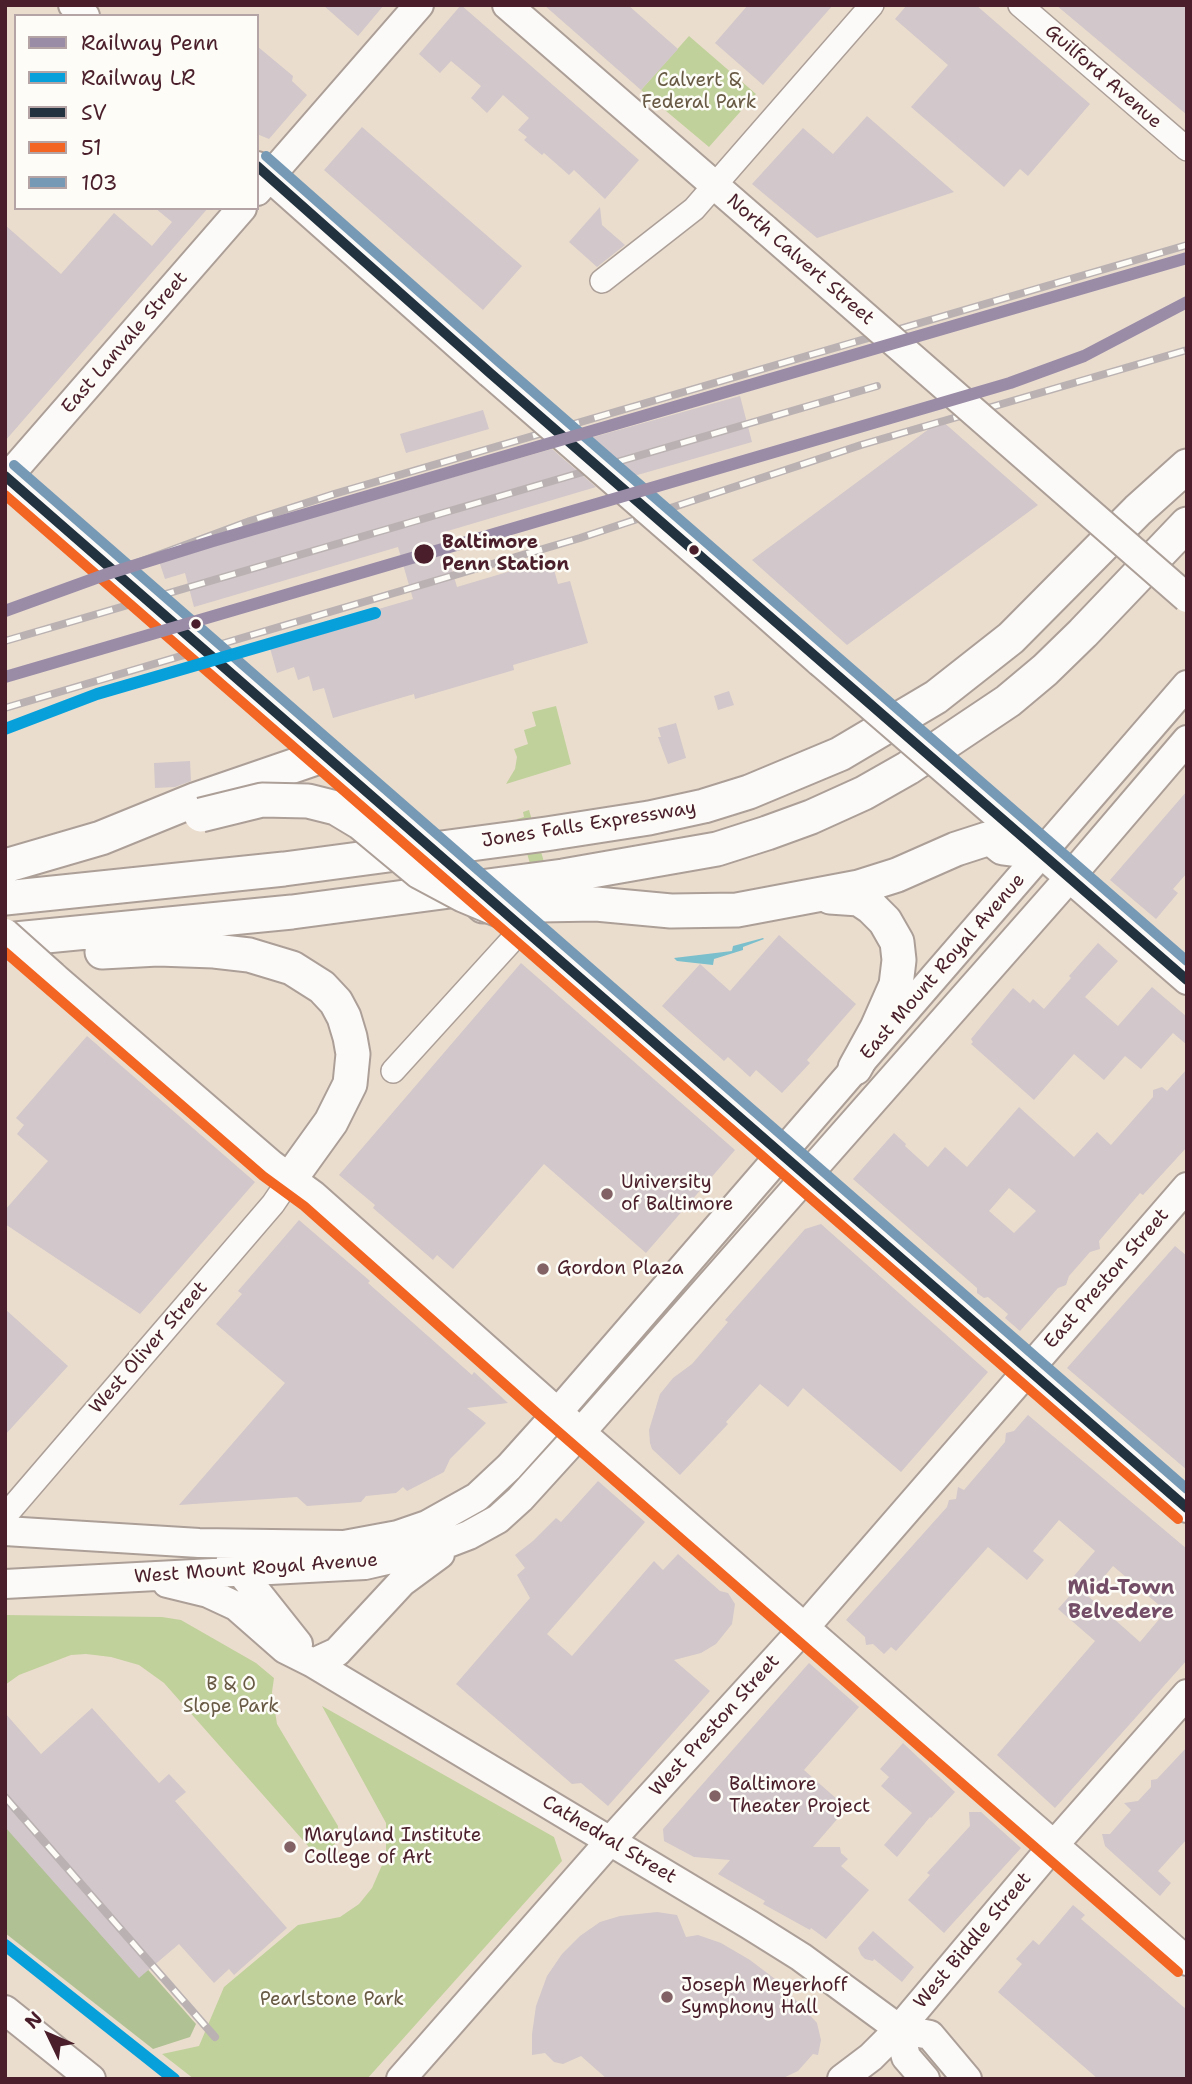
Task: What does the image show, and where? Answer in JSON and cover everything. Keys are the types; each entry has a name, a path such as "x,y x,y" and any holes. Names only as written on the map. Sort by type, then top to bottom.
{"highway":[{"name":"Jones Falls Expressway","path":"5,898 284,869 546,835 649,818 704,806 749,792 840,754 936,697 1011,638 1138,510 1187,466"},
{"path":"5,940 292,912 563,876 717,849 811,817 864,793 908,768 1008,701 1045,670 1102,614 1187,524"},
{"path":"5,866 199,807 325,755"},
{"path":"199,807 262,800 309,801 336,808 361,823 420,872 515,921"},
{"path":"292,912 552,904 596,904 702,912 737,910 872,883 987,839 1003,848 1041,853"},
{"path":"796,900 842,896 859,899 885,921 897,942 899,960 896,985 855,1068"},
{"path":"5,962 86,953 158,949 214,951 249,955 274,962 292,968 322,987 336,1002 344,1017 353,1054 352,1074 342,1103 290,1178"}],"main road":[{"path":"419,5 261,178 1187,980"},
{"name":"North Calvert Street","path":"507,5 1187,598"},
{"name":"East Lanvale Street","path":"6,478 240,210"},
{"path":"6,478 1187,1508"},
{"name":"East Mount Royal Avenue","path":"781,1153 1187,685"},
{"name":"East Mount Royal Avenue","path":"806,1175 1070,877 1187,740"},
{"path":"5,933 272,1165 313,1195 1187,1961"},
{"name":"West Mount Royal Avenue","path":"5,1531 199,1543 344,1545 398,1535 427,1525 477,1497 509,1467 781,1153"},
{"name":"West Mount Royal Avenue","path":"5,1584 365,1564 402,1558 469,1535 498,1519 520,1499 806,1175"},
{"name":"East Preston Street","path":"1028,1371 1187,1187"},
{"name":"West Preston Street","path":"401,2079 611,1840 805,1627 1028,1371"},
{"path":"313,1663 337,1652 402,1581 469,1535"},
{"name":"Cathedral Street","path":"199,1543 240,1571 313,1663"},
{"name":"Cathedral Street","path":"141,1576 208,1593 236,1606 285,1650 313,1663 611,1840 801,1957 899,2029"},
{"name":"West Biddle Street","path":"842,2079 871,2057 899,2029 1053,1846 1187,1694"},
{"path":"5,2010 91,2079"},
{"path":"925,2079 906,2057 899,2029 929,2035 967,2079"}],"street":[{"path":"601,281 694,209 872,5"},
{"name":"Guilford Avenue","path":"1020,5 1187,149"},
{"path":"393,1071 515,921"},
{"name":"West Oliver Street","path":"5,1516 273,1204 290,1178"}],"green space":[{"name":"Calvert & Federal Park","path":"689,36 756,94 709,147 641,90"},
{"path":"556,706 571,764 506,784 515,769 517,757 514,749 528,744 524,730 536,726 532,712"},
{"path":"529,810 559,914 540,898 517,819 524,817 523,812"},
{"name":"B & O Slope Park","path":"5,1615 162,1617 181,1620 256,1663 274,1678 272,1692 277,1724 338,1826 334,1845 324,1851 309,1847 164,1683 139,1665 111,1657 71,1655 19,1675 5,1685"},
{"name":"Pearlstone Park","path":"322,1706 554,1837 562,1861 367,2079 194,2079 162,2054 199,2046 224,1987 298,1925 340,1917 359,1904 372,1888 386,1856 386,1823"},
{"path":"5,1808 196,2024 190,2037 153,2049 5,1933"}],"water":[{"path":"763,938 743,947 743,950 714,959 713,965 677,961 674,958 732,951 733,946"}],"building":[{"path":"323,5 384,5 358,36"},
{"path":"461,5 639,160 605,199 574,170 569,175 524,140 527,137 518,130 529,118 503,95 487,113 471,98 481,86 451,61 440,73 419,54"},
{"path":"544,5 628,5 678,49 641,90"},
{"path":"748,5 833,5 763,85 715,43"},
{"path":"907,5 976,5 1090,104 1028,176 1020,169 1004,187 911,107 948,65 895,19"},
{"path":"1056,5 1187,5 1187,115"},
{"path":"259,48 293,76 292,81 307,95 269,139 259,135"},
{"path":"867,116 954,192 817,238 752,184 803,128 833,154"},
{"path":"362,127 522,266 483,310 324,170"},
{"path":"600,207 602,225 625,245 597,267 569,242"},
{"path":"157,210 206,210 5,441 5,225 61,274 114,213 152,246 172,222"},
{"path":"740,396 752,442 634,476 590,438"},
{"path":"483,410 489,429 406,453 400,434"},
{"path":"941,420 1038,505 847,645 752,560"},
{"name":"Baltimore Penn Station","path":"552,449 596,487 441,533 457,587 551,559 558,584 570,581 588,643 513,665 514,670 415,699 414,694 333,718 324,688 313,691 309,676 298,680 294,667 277,673 268,641 413,599 398,547 194,607 185,573 165,579 159,561"},
{"path":"729,691 734,705 718,710 714,696"},
{"path":"676,723 686,758 668,764 658,737 661,737 658,728"},
{"path":"190,761 191,781 175,787 155,788 154,763"},
{"path":"1187,791 1187,873 1173,889 1178,893 1156,919 1110,880"},
{"path":"779,935 856,1004 807,1060 810,1063 782,1093 756,1070 750,1077 728,1057 724,1061 662,1006 700,964 730,991"},
{"path":"1098,943 1118,961 1085,997 1118,1026 1152,987 1187,1017 1187,1045 1173,1033 1141,1069 1125,1056 1104,1080 1074,1054 1034,1100 971,1044 971,1039 1013,988 1030,1003 1033,999 1044,1009"},
{"path":"521,963 735,1150 646,1253 544,1164 453,1269 437,1255 433,1260 339,1175"},
{"path":"87,1036 255,1182 140,1314 5,1224 5,1210 48,1161 17,1134 24,1125 16,1118"},
{"path":"1187,1069 1187,1147 1143,1195 1140,1193 1099,1241 1100,1249 1090,1252 1069,1276 1066,1285 1058,1288 1020,1331 1005,1318 1008,1314 988,1297 984,1298 977,1293 977,1288 853,1179 894,1133 928,1167 945,1147 967,1167 1019,1107 1074,1157 1097,1132 1111,1145 1153,1097 1153,1090 1162,1087 1167,1091","holes":["1009,1188 1036,1211 1014,1233 989,1211"]},
{"path":"299,1220 472,1375 474,1372 508,1403 467,1408 486,1423 450,1459 444,1472 407,1491 403,1487 396,1493 366,1496 361,1502 307,1506 297,1497 179,1505 285,1383 216,1324 242,1294 238,1291"},
{"path":"821,1224 988,1372 901,1472 803,1388 788,1407 760,1384 726,1422 728,1424 680,1475 652,1449 650,1443 649,1430 660,1394 673,1378 692,1364 728,1322 725,1320 805,1229"},
{"path":"1175,1246 1187,1256 1187,1470 1067,1368"},
{"path":"5,1309 68,1366 5,1435"},
{"path":"1028,1415 1187,1549 1187,1660 1055,1808 997,1755 1095,1641 1058,1609 1081,1583 1074,1576 1095,1551 1059,1520 1033,1551 1044,1560 1027,1580 988,1547 896,1651 891,1647 884,1654 873,1644 866,1645 865,1637 846,1620 947,1507 949,1500 956,1499 958,1487 964,1490 1005,1442 1006,1433 1014,1431","holes":["1113,1566 1166,1611 1140,1642 1088,1596"]},
{"path":"598,1481 645,1522 547,1634 572,1656 654,1561 663,1570 678,1554 720,1591 728,1593 735,1604 732,1624 716,1644 701,1653 674,1660 710,1691 608,1806 581,1783 572,1784 456,1684 530,1598 517,1575 525,1568 515,1555 556,1518 561,1522"},
{"path":"809,1663 859,1707 804,1770 838,1800 830,1809 839,1817 813,1847 840,1847 841,1853 848,1859 841,1866 869,1890 826,1939 811,1928 810,1930 763,1904 765,1901 718,1874 730,1860 694,1857 664,1841 663,1829"},
{"path":"92,1708 159,1783 169,1774 186,1792 175,1801 287,1928 234,1975 229,1969 214,1983 179,1944 139,1978 5,1827 5,1713 41,1754"},
{"path":"903,1743 955,1792 897,1857 884,1845 912,1813 881,1786 889,1777 880,1769"},
{"path":"1187,1747 1187,1839 1158,1871 1171,1883 1160,1896 1105,1846 1102,1834 1110,1834 1131,1810 1124,1803 1138,1801 1151,1787 1151,1780 1157,1779"},
{"path":"969,1812 981,1812 1021,1848 944,1933 908,1900 930,1875 927,1873 970,1826"},
{"path":"1073,1905 1085,1915 1081,1919 1187,2010 1187,2079 1098,2079 998,1992 1022,1964 1016,1959 1033,1940 1039,1945"},
{"name":"Joseph Meyerhoff Symphony Hall","path":"657,1912 677,1915 686,1937 698,1935 721,1943 779,1982 817,2023 821,2040 818,2055 813,2054 798,2071 781,2079 607,2079 581,2056 563,2064 554,2062 545,2053 532,2055 536,2006 547,1976 562,1954 580,1936 600,1922 620,1916"},
{"path":"873,1931 914,1967 902,1982 874,1959 865,1959 861,1955 858,1948"}],"railway":[{"path":"107,574 250,521 334,494 1187,245"},
{"path":"5,708 580,538 861,445 1187,350"},
{"path":"5,641 877,386"},
{"path":"5,1797 215,2037"}],"rail line":[{"name":"Penn","path":"5,611 107,574 213,541 1187,258"},
{"name":"Penn","path":"5,677 1010,383 1084,356 1187,302"},
{"name":"LR","path":"5,729 97,694 375,613"},
{"name":"LR","path":"5,1945 174,2079"}],"transit line":[{"name":"103","path":"266,156 1187,961"},
{"name":"SV","path":"259,168 490,373 1187,980"},
{"name":"103","path":"14,465 1187,1489"},
{"name":"SV","path":"5,476 1187,1508"},
{"name":"51","path":"5,495 1178,1519"},
{"name":"51","path":"5,952 263,1176 304,1206 538,1414 1178,1972"}],"place":[{"name":"Baltimore Penn Station","path":"424,554"},
{"name":"University of Baltimore","path":"607,1194"},
{"name":"Gordon Plaza","path":"543,1269"},
{"name":"Baltimore Theater Project","path":"715,1796"},
{"name":"Maryland Institute College of Art","path":"290,1847"},
{"name":"Joseph Meyerhoff Symphony Hall","path":"667,1997"}],"district":[{"name":"Mid-Town Belvedere","path":"1121,1601"}]}
